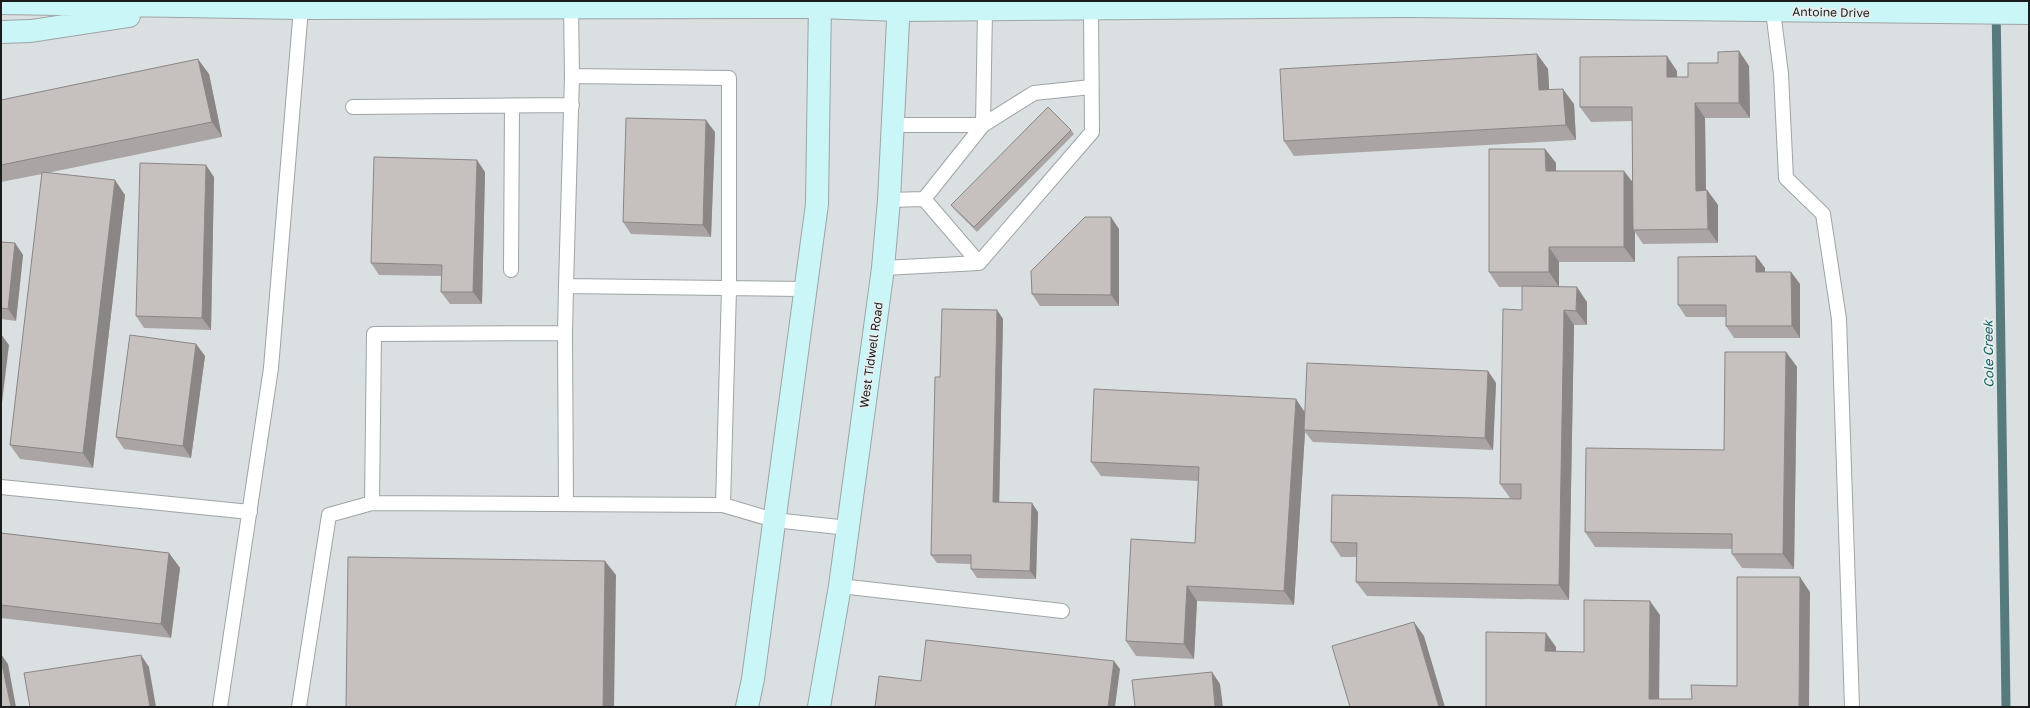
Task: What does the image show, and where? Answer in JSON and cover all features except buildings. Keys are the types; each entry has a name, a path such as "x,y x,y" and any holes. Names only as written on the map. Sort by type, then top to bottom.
{"main road":[{"name":"Antoine Drive","path":"1,3 187,7 302,5 571,7 820,4 985,10 1408,3 1773,11 2029,14"},
{"path":"747,707 753,679 817,204 820,4"},
{"name":"West Tidwell Road","path":"819,707 840,586 883,268 889,200 898,6"},
{"path":"1,32 32,31 187,7"}],"lane":[{"path":"220,707 271,368 302,5"},
{"path":"566,504 564,333 572,105 571,7"},
{"path":"883,268 979,264 1092,132 1091,9"},
{"path":"983,125 985,10"},
{"path":"1773,11 1781,74 1786,178 1823,214 1839,320 1852,707"},
{"path":"572,76 729,78 729,289 723,505"},
{"path":"889,200 924,199 983,125 1034,93 1091,87"},
{"path":"353,107 572,105"},
{"path":"511,270 512,106"},
{"path":"893,125 983,125"},
{"path":"924,199 979,264"},
{"path":"566,286 729,289 805,288"},
{"path":"372,503 374,334 564,333"},
{"path":"1,487 250,512"},
{"path":"299,707 329,515 372,503 723,505 774,520 848,528"},
{"path":"840,586 1062,611"}],"waterway":[{"name":"Cole Creek","path":"1996,1 2006,707"}]}
